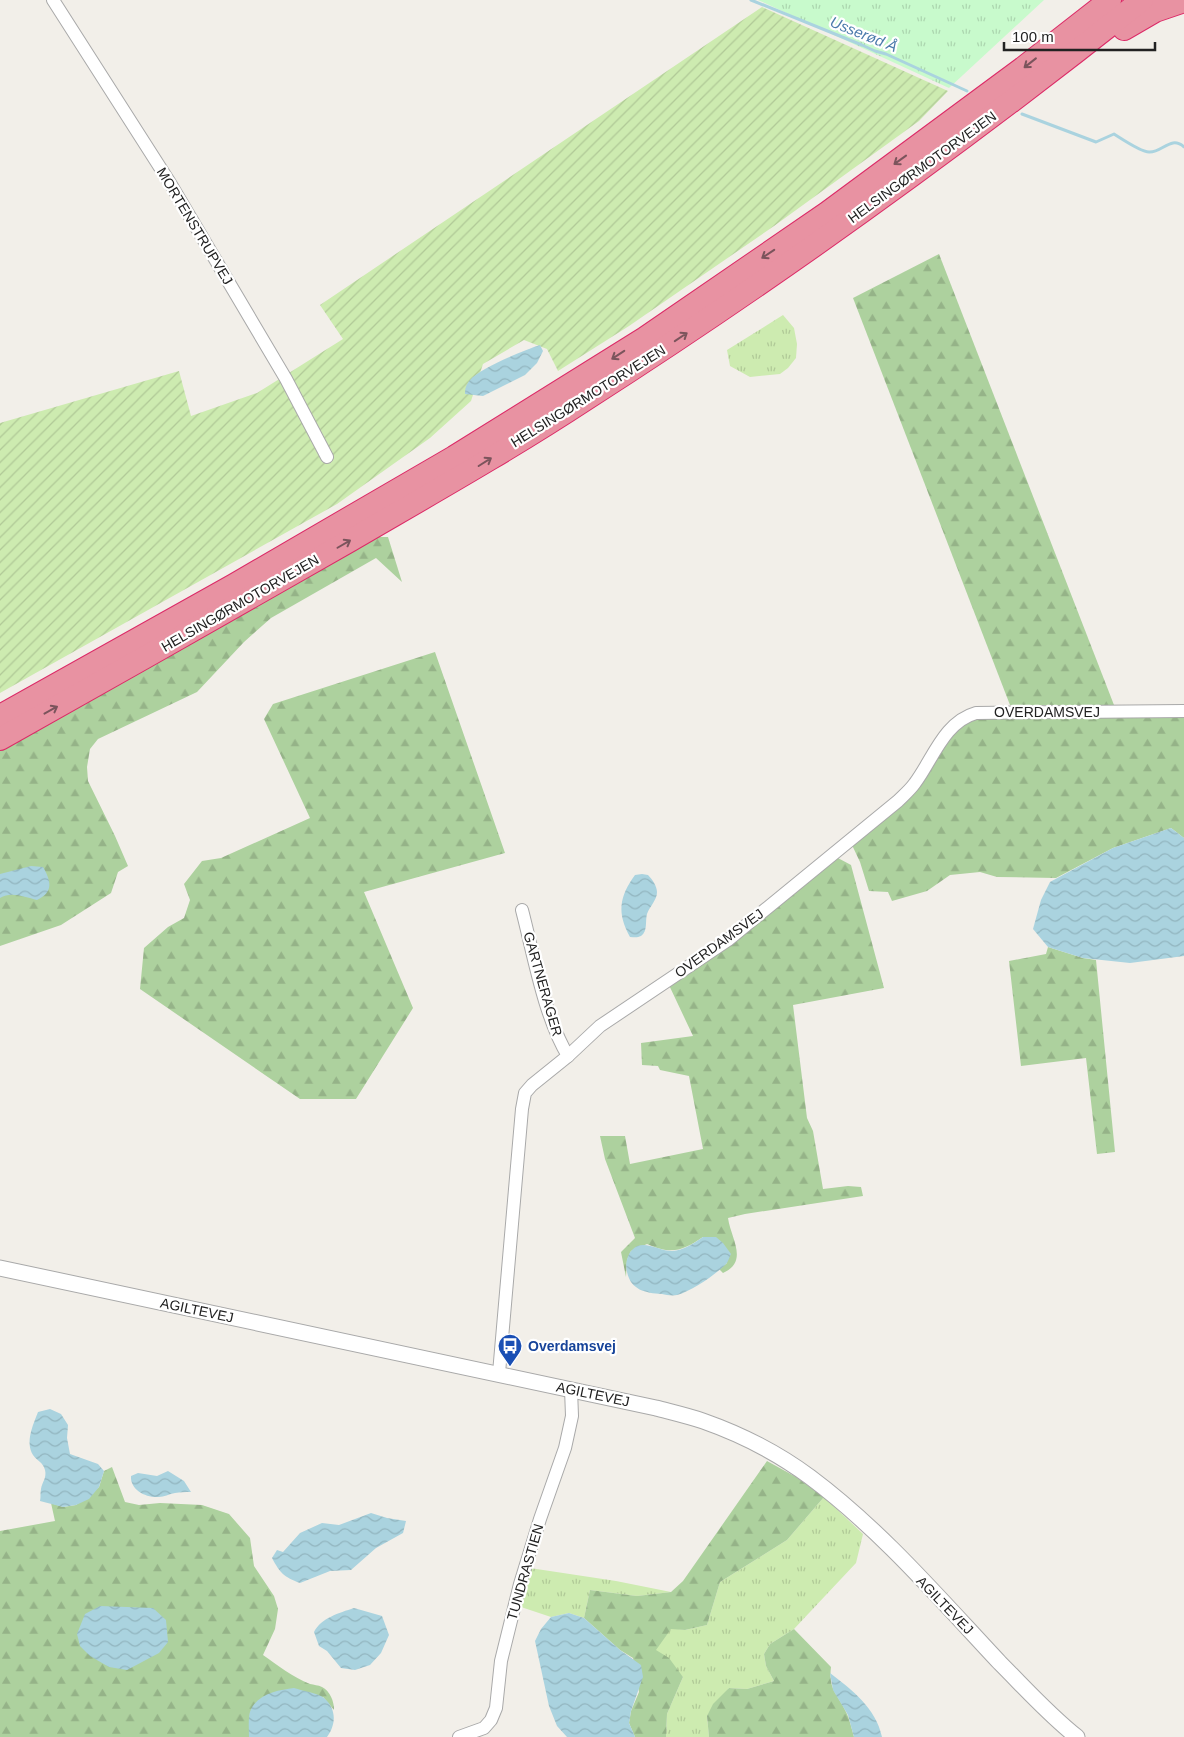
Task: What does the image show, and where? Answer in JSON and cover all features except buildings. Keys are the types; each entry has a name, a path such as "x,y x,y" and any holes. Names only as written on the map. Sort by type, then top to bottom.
{"highway":[{"name":"HELSINGØRMOTORVEJEN","path":"0,716 234,585 454,457 637,343 835,208 1007,80 1110,0"},
{"name":"HELSINGØRMOTORVEJEN","path":"0,739 425,498 584,401 767,279 944,153 1142,0"},
{"path":"944,153 1002,119 1135,22 1154,11 1184,1"}],"street":[{"name":"MORTENSTRUPVEJ","path":"52,0 170,182 286,379 327,457"},
{"name":"OVERDAMSVEJ","path":"499,1373 523,1103 525,1094 532,1085 568,1056 600,1026 728,940 898,800 914,785 947,733 957,721 976,712 1184,711"},
{"name":"GARTNERAGER","path":"522,910 548,1009 559,1041 568,1056"},
{"name":"AGILTEVEJ","path":"0,1268 499,1373 656,1408 704,1421 772,1453 810,1477 843,1504 880,1537 1014,1678 1063,1726 1077,1737"},
{"name":"TUNDRASTIEN","path":"458,1737 484,1728 492,1720 496,1708 501,1661 520,1584 540,1518 565,1448 571,1424 571,1390"}],"green space":[{"path":"758,0 1044,0 949,88"},
{"path":"762,7 948,91 919,121 774,226 629,326 558,371 547,349 524,340 483,364 471,401 430,438 337,504 0,693 0,423 179,371 191,416 257,393 343,339 320,305"},
{"path":"939,254 1114,705 1010,705 853,298"},
{"path":"783,315 794,328 797,344 796,358 788,368 780,374 750,377 730,366 727,350"},
{"path":"375,537 388,537 402,582 376,558 271,618 244,642 197,692 98,739 90,749 87,767 88,781 128,866 118,872 111,893 61,925 0,946 0,749"},
{"path":"435,652 505,853 364,892 413,1008 356,1099 300,1099 140,989 144,948 168,927 184,918 190,900 184,884 202,861 221,858 310,818 264,719 273,704"},
{"path":"977,717 1184,717 1184,838 1171,828 1113,848 1056,878 997,877 980,872 950,875 927,891 892,901 888,892 869,891 860,862 852,845 959,727"},
{"path":"836,857 851,865 884,988 793,1005 807,1118 813,1131 823,1189 848,1186 861,1187 863,1196 728,1218 737,1256 731,1268 723,1273 719,1269 727,1263 703,1237 689,1246 676,1250 663,1250 647,1244 631,1251 627,1260 626,1277 621,1252 635,1238 605,1159 600,1136 625,1136 630,1164 703,1149 689,1076 660,1070 658,1066 642,1065 641,1043 693,1036 668,983"},
{"path":"1048,947 1096,960 1115,1152 1097,1154 1086,1058 1021,1066 1009,961 1046,954"},
{"path":"767,1461 796,1477 824,1497 787,1540 720,1582 707,1625 685,1630 671,1629 656,1650 669,1658 683,1677 667,1714 666,1737 635,1737 629,1723 631,1711 639,1692 633,1658 620,1650 584,1618 590,1590 637,1596 671,1592 683,1581"},
{"path":"112,1467 125,1502 139,1505 160,1503 202,1505 229,1514 250,1538 254,1566 274,1596 278,1609 275,1629 263,1655 297,1678 325,1689 331,1697 334,1710 323,1697 250,1712 249,1737 0,1737 0,1531 55,1521 51,1503 63,1507 76,1505 99,1487 104,1471"},
{"path":"824,1497 863,1534 856,1563 794,1629 770,1644 764,1654 766,1666 774,1681 747,1689 729,1688 707,1716 709,1737 666,1737 667,1714 683,1677 655,1650 671,1628 685,1630 707,1625 720,1582 787,1540"},
{"path":"530,1568 616,1581 671,1592 637,1596 590,1590 584,1618 569,1613 551,1617 518,1606"},
{"path":"794,1629 831,1667 831,1682 847,1714 854,1737 709,1737 707,1716 713,1704 729,1688 747,1689 774,1681 766,1666 764,1654 770,1644"}],"water":[{"path":"540,345 543,351 537,363 525,375 483,396 465,394 468,383 475,375 503,360"},
{"path":"1171,828 1184,838 1184,956 1130,963 1083,958 1048,947 1033,929 1041,900 1050,882 1113,848"},
{"path":"31,866 43,867 49,881 46,893 37,900 13,895 0,898 0,874"},
{"path":"635,875 648,875 653,881 657,895 647,914 643,934 638,937 630,937 623,920 623,898"},
{"path":"703,1237 716,1237 731,1254 726,1264 716,1273 689,1290 677,1295 656,1294 635,1287 629,1278 626,1263 632,1250 636,1247 646,1245 672,1251 688,1246"},
{"path":"50,1409 61,1414 68,1425 67,1438 70,1454 98,1464 104,1471 99,1487 89,1499 76,1505 63,1507 40,1501 45,1470 43,1465 33,1455 30,1439 38,1412"},
{"path":"168,1471 184,1481 191,1492 154,1497 140,1492 131,1481 131,1476 138,1473 157,1476"},
{"path":"371,1513 406,1521 403,1533 376,1548 351,1570 330,1571 300,1583 283,1574 272,1558 277,1550 283,1552 300,1533 322,1523 339,1525"},
{"path":"100,1606 153,1608 166,1620 168,1642 159,1653 127,1670 109,1667 90,1656 80,1646 77,1634 85,1614"},
{"path":"354,1608 382,1616 389,1635 381,1653 370,1665 355,1670 341,1668 327,1651 319,1646 314,1632 326,1620"},
{"path":"569,1613 584,1618 620,1650 641,1665 643,1677 631,1711 629,1723 635,1737 567,1737 557,1726 549,1706 535,1641 541,1629 551,1617"},
{"path":"830,1673 855,1693 869,1708 882,1737 854,1737 848,1715 833,1690"},
{"path":"294,1688 318,1695 328,1702 334,1717 327,1737 249,1737 250,1712 257,1701 268,1694"}],"waterway":[{"name":"Usserød Å","path":"751,0 886,54 967,91"},
{"name":"Usserød Å","path":"1022,114 1096,142 1114,134 1141,150 1149,152 1154,152 1175,143 1184,147"}],"place":[{"name":"Overdamsvej","path":"510,1367"}]}
